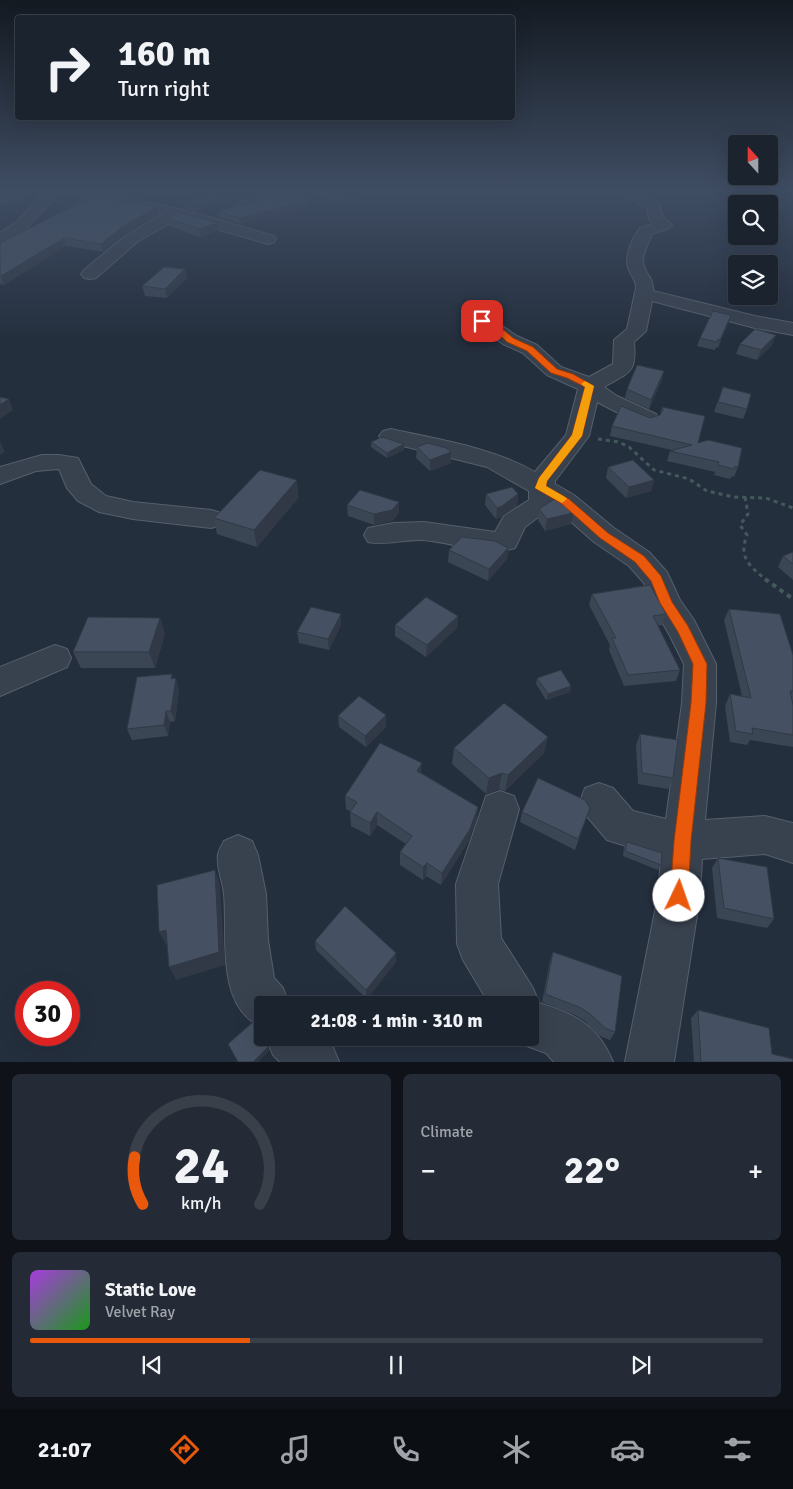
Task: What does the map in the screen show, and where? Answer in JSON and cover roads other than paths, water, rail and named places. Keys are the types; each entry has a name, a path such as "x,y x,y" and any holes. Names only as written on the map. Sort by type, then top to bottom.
{"street":[{"path":"90,274 129,241"},
{"path":"378,534 402,530 427,531 490,544 505,541 514,522 542,503 542,480 575,438 590,386 623,367 625,356 624,340 636,331 638,313 646,282 637,272 633,263 642,241"},
{"path":"644,294 682,302 724,316 793,329"},
{"path":"482,321 510,340 530,349 554,371 570,376 590,386 609,401 648,419"},
{"path":"391,436 458,451 496,462 566,501 604,535 640,559 657,579 666,603 683,629 700,664 698,703 682,841 679,896 649,1062"},
{"path":"0,476 50,460 69,463 80,488 96,500 114,507 141,512 170,513 211,519"},
{"path":"0,682 55,658"},
{"path":"599,801 621,827 682,841 765,835 793,843"},
{"path":"500,809 477,884 479,944 511,996"},
{"path":"238,854 245,894 246,940 253,988 259,996"},
{"path":"539,1027 561,1034 589,1062"},
{"path":"298,1046 315,1062"}]}
